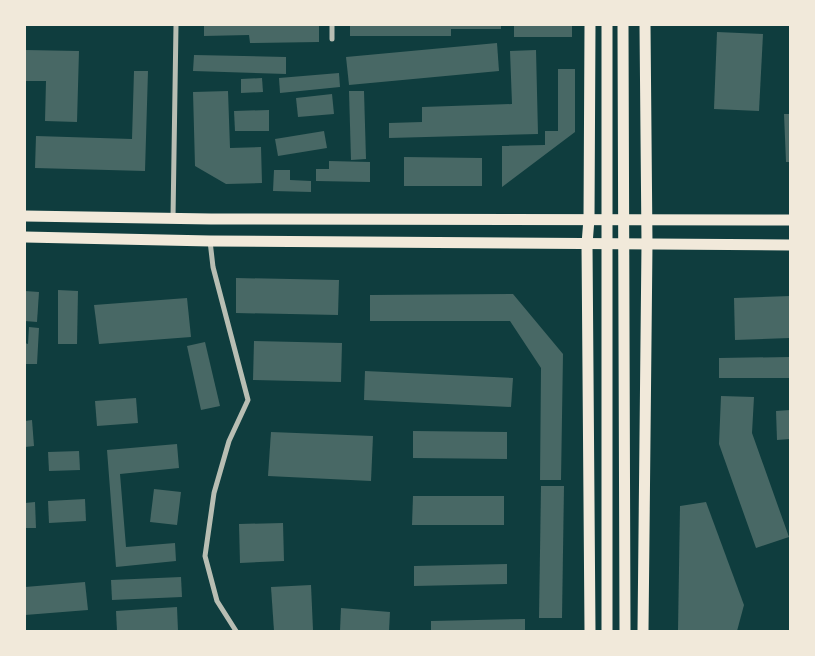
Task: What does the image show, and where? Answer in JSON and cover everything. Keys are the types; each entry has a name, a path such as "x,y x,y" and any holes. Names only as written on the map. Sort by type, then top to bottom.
{"main road":[{"path":"590,25 589,219 587,244 590,631"},
{"path":"607,25 608,628"},
{"path":"623,25 625,631"},
{"path":"643,631 647,244 645,25"},
{"path":"25,216 790,220"},
{"path":"25,237 210,241 790,245"}],"street":[{"path":"173,218 176,25"},
{"path":"332,25 332,39"},
{"path":"210,241 213,267 248,400 229,441 214,493 204,556 217,601 236,631"}],"building":[{"path":"204,25 319,25 319,42 250,43 249,35 204,36"},
{"path":"350,25 501,25 501,29 451,29 451,36 350,36"},
{"path":"514,25 572,25 572,37 514,37"},
{"path":"717,32 763,34 759,111 714,109"},
{"path":"497,43 499,71 349,85 346,57"},
{"path":"25,50 79,51 77,122 45,121 46,81 25,81"},
{"path":"536,50 538,134 389,138 389,123 422,122 422,107 512,104 510,51"},
{"path":"194,55 286,57 286,74 193,71"},
{"path":"558,69 575,69 575,132 502,187 502,146 545,145 545,131 558,131"},
{"path":"134,71 148,71 145,171 35,168 36,136 132,139"},
{"path":"339,73 340,87 280,93 279,78"},
{"path":"262,78 263,92 241,93 241,79"},
{"path":"228,91 230,148 261,147 262,183 226,184 195,166 193,92"},
{"path":"349,91 364,91 366,159 351,160"},
{"path":"332,94 334,114 298,117 296,98"},
{"path":"269,110 269,131 235,131 234,111"},
{"path":"784,114 790,114 790,162 786,162"},
{"path":"324,131 327,148 278,156 275,139"},
{"path":"404,157 482,158 482,186 404,186"},
{"path":"329,161 370,162 370,182 316,181 316,169 329,169"},
{"path":"274,170 290,170 290,180 311,181 311,192 273,191"},
{"path":"236,278 339,280 338,315 236,313"},
{"path":"58,290 78,291 77,344 58,344"},
{"path":"25,291 39,292 37,322 25,321"},
{"path":"513,294 563,354 561,480 540,480 541,368 510,321 370,321 370,295"},
{"path":"790,296 790,338 735,340 734,298"},
{"path":"187,298 191,337 99,344 94,305"},
{"path":"29,327 39,328 37,364 25,364 25,343 28,344"},
{"path":"254,341 342,343 341,382 253,380"},
{"path":"205,342 220,406 201,410 187,346"},
{"path":"790,357 790,378 719,378 719,358"},
{"path":"365,371 513,378 511,407 364,400"},
{"path":"721,396 754,397 752,433 789,537 756,548 719,444"},
{"path":"136,398 138,423 97,426 95,401"},
{"path":"790,410 790,439 777,440 776,411"},
{"path":"32,420 34,446 25,447 25,421"},
{"path":"413,431 507,432 507,459 413,458"},
{"path":"271,432 373,436 371,481 268,476"},
{"path":"177,444 179,468 120,474 126,547 175,543 176,561 116,567 107,450"},
{"path":"79,451 80,470 49,471 48,452"},
{"path":"541,486 564,486 562,618 539,618"},
{"path":"154,489 181,492 177,525 150,522"},
{"path":"413,496 504,496 504,525 412,525"},
{"path":"85,499 86,521 49,523 48,501"},
{"path":"35,502 36,528 25,528 25,503"},
{"path":"706,502 744,605 737,631 678,631 680,506"},
{"path":"283,523 284,561 240,563 239,524"},
{"path":"507,564 507,584 414,586 414,566"},
{"path":"181,577 182,597 112,600 111,580"},
{"path":"85,582 88,610 25,615 25,587"},
{"path":"311,585 313,630 274,631 271,587"},
{"path":"177,607 178,631 117,631 116,611"},
{"path":"341,608 390,612 389,631 340,631"},
{"path":"525,619 525,631 431,631 431,621"}]}
